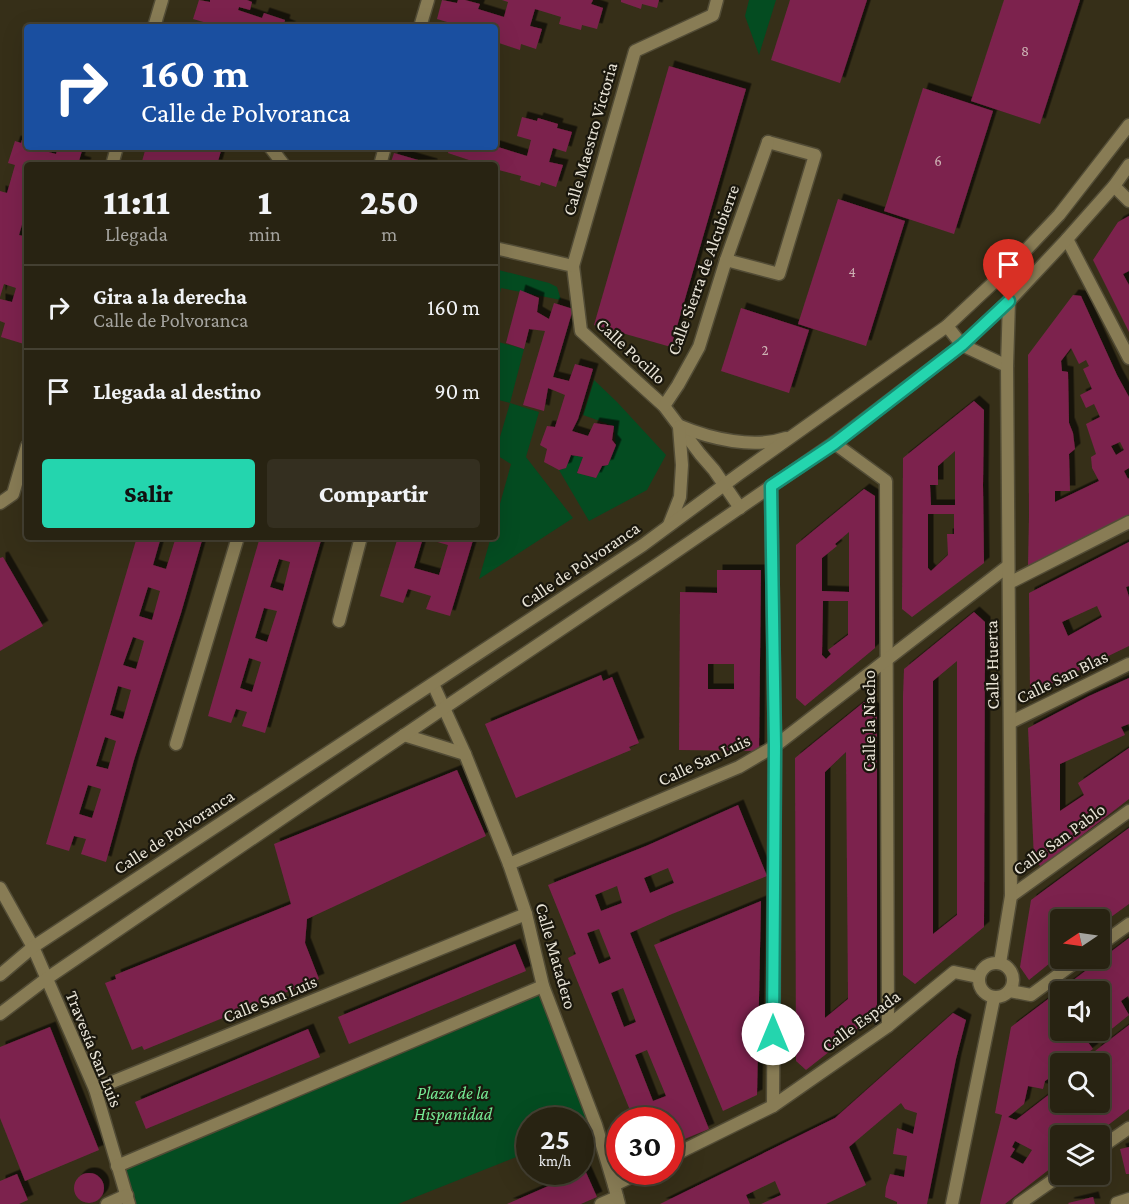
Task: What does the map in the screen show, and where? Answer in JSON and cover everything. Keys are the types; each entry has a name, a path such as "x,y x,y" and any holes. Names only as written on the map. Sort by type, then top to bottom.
{"street":[{"path":"155,24 162,0"},
{"path":"421,24 428,0"},
{"name":"Calle Maestro Victoria","path":"573,266 634,51 713,15 717,0"},
{"name":"Calle de Polvoranca","path":"0,975 33,947 644,545 947,326 1009,268 1059,215 1129,125"},
{"name":"Calle Sierra de Alcubierre","path":"664,406 699,347 726,260 768,142 815,155 779,274 726,260"},
{"path":"272,150 282,162"},
{"path":"0,1014 46,979 834,444 962,345 1009,301 1114,186 1129,165"},
{"path":"1114,186 1129,201"},
{"path":"1067,239 1129,358"},
{"path":"498,249 573,266"},
{"name":"Calle Pocillo","path":"573,266 581,331 664,406 740,508"},
{"name":"Calle Huerta","path":"1000,963 1011,896 1007,366 1009,301"},
{"path":"947,326 962,345 1007,366"},
{"path":"669,526 680,497 682,465 679,426 714,438 737,441 777,441 794,436"},
{"name":"Calle la Nacho","path":"834,444 886,480 888,1026"},
{"path":"0,503 13,494 24,456"},
{"path":"771,486 775,746 773,1106"},
{"path":"1009,583 1129,522"},
{"path":"176,744 237,540"},
{"path":"339,621 360,540"},
{"name":"Calle San Luis","path":"510,864 739,767 775,746 1008,566"},
{"name":"Calle San Blas","path":"1011,722 1129,664"},
{"name":"Calle Matadero","path":"433,684 465,754 510,864 526,914 543,986 596,1125 617,1195"},
{"path":"404,735 465,754"},
{"name":"Calle San Pablo","path":"1011,896 1129,811"},
{"name":"Travesía San Luis","path":"0,888 33,947 95,1089 128,1200"},
{"name":"Calle San Luis","path":"95,1089 526,914"},
{"path":"1110,938 1129,924"},
{"path":"1000,963 1010,970 1014,979 1010,991 1003,997 994,998 981,991 978,977 988,964 1000,963"},
{"path":"1010,991 1032,995 1067,969"},
{"name":"Calle Espada","path":"684,1150 773,1106 888,1026 954,972 978,977"},
{"path":"117,1166 543,986"},
{"path":"952,1204 994,998"},
{"path":"1110,1141 1129,1128"},
{"path":"1019,1204 1050,1182"},
{"path":"601,1204 617,1195"},
{"path":"107,1204 128,1200"}],"green space":[{"path":"749,0 776,0 759,55 745,16"},
{"path":"498,270 549,283 557,287 561,300 501,288 498,302"},
{"path":"498,342 524,349 510,403 498,400"},
{"path":"594,380 666,455 647,490 589,521 559,470 566,468 571,455 583,457 577,473 596,478 602,466 608,465 616,445 614,426 583,415"},
{"path":"510,403 539,412 526,457 573,518 479,579 490,540 498,540 498,511 511,464 498,456 498,444"},
{"name":"Plaza de la Hispanidad","path":"543,986 589,1107 516,1107 516,1157 398,1204 129,1204 117,1166"}],"building":[{"path":"199,0 210,2 210,0 247,0 252,2 250,10 239,7 238,10 262,18 264,13 285,20 284,24 207,24 193,19"},
{"path":"442,0 457,3 458,0 465,0 480,4 478,9 504,17 508,2 502,0 593,0 591,4 603,8 597,29 582,25 581,30 559,24 561,17 535,9 530,26 542,29 536,49 521,44 520,50 499,43 498,24 447,24 447,22 437,19"},
{"path":"621,0 659,0 657,8 642,4 641,9 621,2"},
{"path":"790,0 867,0 840,83 771,60"},
{"path":"1004,0 1080,0 1040,124 971,101"},
{"path":"669,66 746,89 671,347 594,325"},
{"path":"923,88 993,111 954,234 884,211"},
{"path":"522,117 537,121 538,118 558,124 557,128 572,132 566,152 553,148 549,162 563,165 556,187 541,182 540,186 520,180 521,176 498,170 498,162 475,162 448,153 449,150 498,150 498,147 527,156 531,140 517,136"},
{"path":"24,133 24,150 45,150 56,154 57,150 82,150 79,161 82,162 24,162 24,221 19,235 24,236 24,344 1,337 5,323 0,321 0,299 12,302 16,288 4,284 0,297 0,191 7,193 15,165 8,163 15,141 21,143"},
{"path":"145,150 221,150 218,162 142,162"},
{"path":"394,153 425,162 391,162"},
{"path":"838,199 905,221 866,346 798,324"},
{"path":"1129,216 1129,271 1123,274 1129,285 1129,332 1093,260 1118,222"},
{"path":"520,290 539,298 537,312 549,319 554,303 573,309 553,377 569,381 575,364 593,369 578,419 572,431 588,436 594,423 614,426 612,440 616,445 608,465 602,466 596,478 577,473 583,457 571,455 566,468 559,470 544,462 547,449 540,445 547,426 555,427 565,395 548,388 544,411 523,405 545,331 529,329 524,349 506,343"},
{"path":"1073,295 1081,296 1129,397 1129,468 1124,471 1129,478 1129,515 1028,566 1029,516 1028,355","holes":["1071,348 1079,364 1086,360 1089,366 1083,369 1092,389 1080,395 1086,408 1094,404 1100,417 1086,424 1096,454 1091,457 1092,468 1099,481 1055,502 1055,491 1070,491 1069,454 1075,449 1069,423 1068,372 1062,371 1061,361","1120,442 1124,450 1116,455 1111,446"]},
{"path":"741,308 809,330 789,393 721,371"},
{"path":"974,401 984,410 984,563 912,617 902,609 903,458","holes":["955,451 955,505 931,505 930,485 938,485 938,466","928,514 954,514 954,534 947,534 948,555 931,571 928,568"]},
{"path":"864,489 875,496 875,648 805,706 796,698 796,545","holes":["849,532 849,592 822,591 822,558","823,601 848,601 848,635 828,650 831,654 826,659 822,655"]},
{"path":"136,540 160,540 153,565 166,569 175,540 202,540 134,760 106,862 81,854 86,839 74,836 69,851 46,844","holes":["148,587 160,591 152,620 139,616","133,637 144,641 136,669 123,665","118,686 131,690 123,719 110,715","105,737 116,741 108,769 96,766","88,785 101,789 92,818 79,814"]},
{"path":"259,540 321,540 265,733 242,726 247,712 236,709 231,723 208,716","holes":["279,559 290,562 283,591 270,587","264,608 277,611 267,642 255,638","249,658 261,662 252,692 240,688"]},
{"path":"397,540 422,540 414,568 439,575 448,545 430,540 473,540 450,616 426,609 431,596 408,589 403,603 380,596"},
{"path":"1129,542 1129,586 1126,587 1129,597 1129,646 1030,694 1029,593","holes":["1097,606 1102,617 1068,636 1062,622"]},
{"path":"3,557 43,626 0,651 0,558"},
{"path":"717,570 761,570 759,751 679,750 680,592 717,593","holes":["708,664 734,664 734,689 708,689"]},
{"path":"974,612 985,622 984,927 915,984 903,975 904,669","holes":["957,661 957,915 933,934 933,681"]},
{"path":"601,675 603,681 612,677 639,743 629,747 631,750 516,798 485,724"},
{"path":"1129,678 1129,724 1121,727 1125,735 1060,764 1060,811 1084,795 1078,783 1129,748 1129,799 1041,867 1034,859 1028,728"},
{"path":"864,702 877,711 877,1014 806,1070 796,1061 795,758","holes":["846,752 848,999 825,1018 825,772"]},
{"path":"457,770 486,836 307,919 305,943 319,979 144,1050 142,1046 132,1050 105,983 116,979 115,975 291,904 274,844"},
{"path":"738,805 767,876 630,933 709,1129 684,1139 684,1107 629,1107 568,958 576,954 548,885 646,846","holes":["668,868 674,883 650,893 644,878","617,886 622,903 601,911 595,895","599,929 611,959 599,964 587,933","623,988 636,1022 624,1027 611,993","647,1050 666,1096 653,1101 635,1055"]},
{"path":"1129,828 1129,904 1110,918 1110,909 1050,909 1050,963 1029,980 1020,967 1031,900"},
{"path":"761,901 757,1095 723,1111 654,945"},
{"path":"1129,938 1129,998 1128,996 1121,1001 1129,1015 1110,1030 1110,981 1072,981 1088,969 1110,969 1110,952"},
{"path":"515,944 526,971 349,1044 338,1017"},
{"path":"1050,998 1050,1041 1087,1041 1093,1049 1087,1053 1050,1053 1050,1078 1045,1081 1043,1089 1028,1086 1024,1104 1008,1117 1016,1120 1050,1094 1050,1113 1110,1113 1110,1053 1095,1051 1129,1025 1129,1109 1108,1125 1050,1125 1050,1169 1005,1204 980,1204 1002,1115 995,1113 1011,1027","holes":["1015,1141 1032,1150 1023,1164 1010,1157 1015,1149 1012,1147"]},
{"path":"953,1013 966,1020 927,1204 897,1204 885,1197 890,1174 904,1177 907,1156 893,1154 897,1128 913,1134 917,1113 905,1109 901,1103 849,1147 866,1185 826,1204 761,1204 781,1195 775,1181 746,1195 750,1204 660,1204 835,1118"},
{"path":"50,1027 99,1150 25,1181 0,1118 0,1047"},
{"path":"308,1029 320,1057 146,1129 135,1102"},
{"path":"1129,1147 1129,1174 1126,1174 1120,1149"},
{"path":"89,1173 95,1174 103,1182 103,1194 95,1202 89,1203 83,1202 75,1194 74,1188 75,1182 83,1174"},
{"path":"17,1174 28,1200 19,1204 0,1204 0,1181"},
{"path":"551,1185 592,1185 597,1197 581,1204 507,1204"},
{"path":"1093,1197 1095,1204 1068,1203"}],"route":[{"path":"773,1034 775,746 771,486 834,444 962,345 1009,301"}]}
